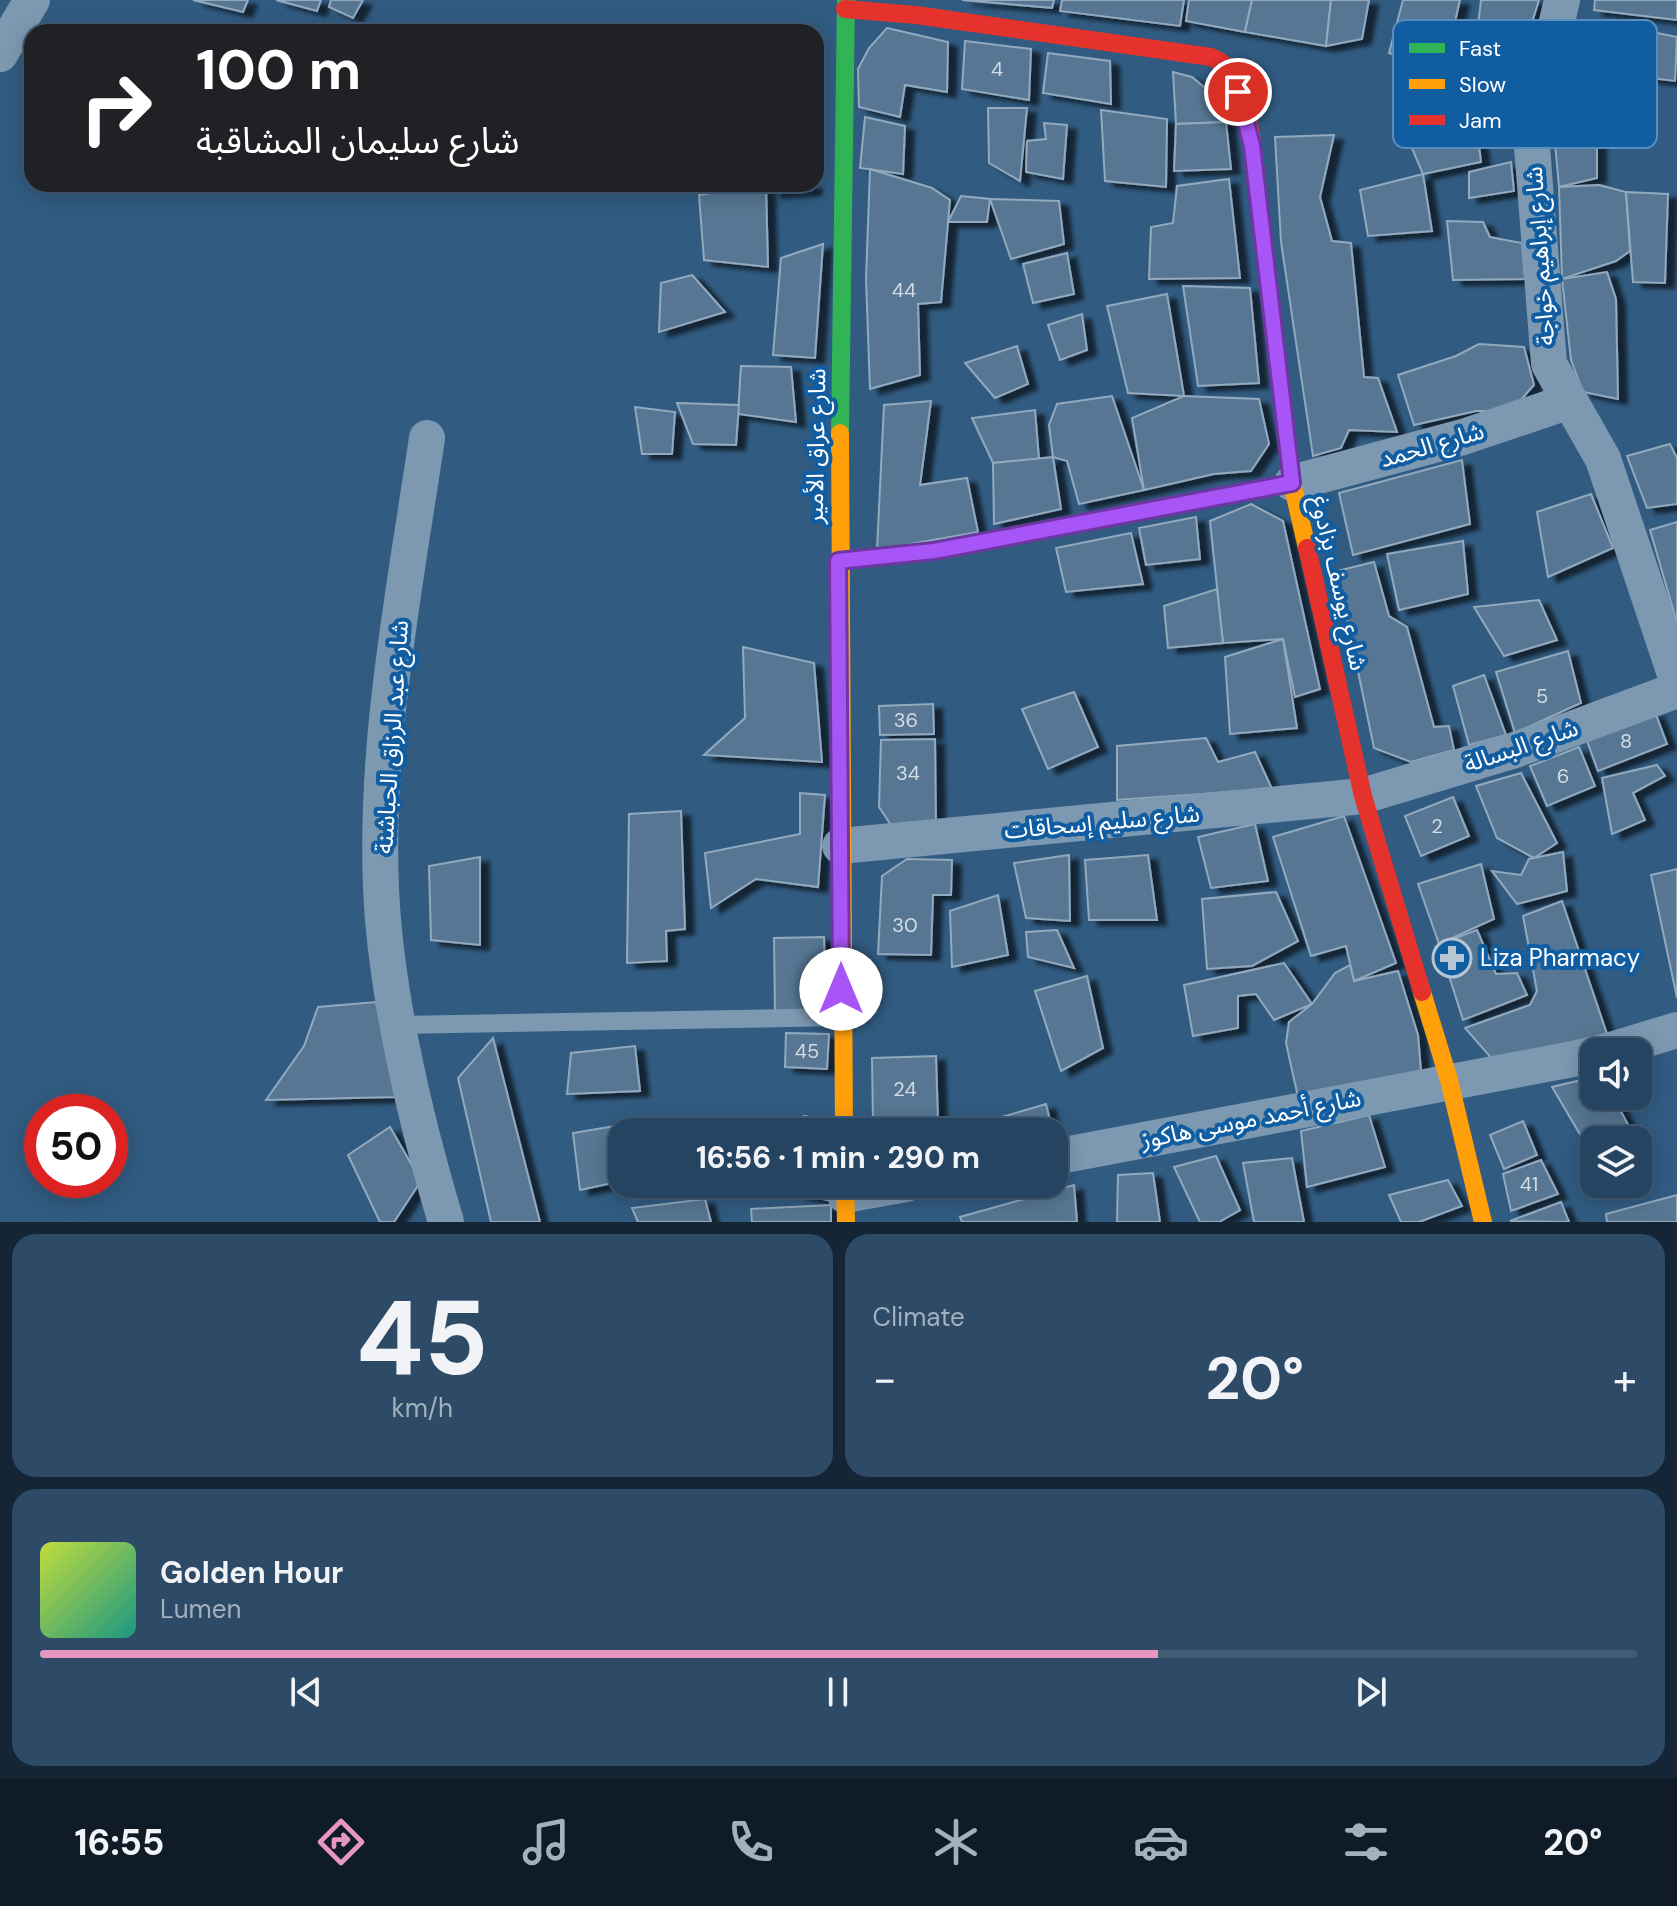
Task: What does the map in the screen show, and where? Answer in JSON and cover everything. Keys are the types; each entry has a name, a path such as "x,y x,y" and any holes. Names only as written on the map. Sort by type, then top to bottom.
{"main road":[{"path":"846,4 914,8"},
{"name":"شارع عراق الأمير","path":"844,1118 838,561 846,4"},
{"name":"شارع يوسف بزادوغ","path":"914,8 1211,57 1225,64 1240,98 1252,146 1292,483 1363,796 1449,1080 1483,1222"},
{"path":"838,561 934,551 1292,483"}],"street":[{"path":"0,54 32,0"},
{"name":"شارع إبراهيم خواجة","path":"1557,20 1562,0"},
{"name":"شارع إبراهيم خواجة","path":"1533,148 1532,178 1549,364 1589,431 1612,484 1677,680"},
{"name":"شارع الحمد","path":"1292,483 1463,437 1570,401"},
{"name":"شارع عبد الرزاق الحباشنة","path":"427,438 400,617 384,776 383,917 398,1025 446,1222"},
{"name":"شارع البسالة","path":"1363,796 1515,750 1677,690"},
{"name":"شارع سليم إسحاقات","path":"840,846 1363,796"},
{"path":"1650,1038 1677,1030"},
{"name":"شارع أحمد موسى هاكوز","path":"1068,1154 1449,1080 1514,1072 1580,1058"}],"lane":[{"path":"398,1025 841,1017"}],"building":[{"path":"193,0 248,0 243,12"},
{"path":"276,0 321,0 317,11"},
{"path":"331,0 363,0 353,18 329,7"},
{"path":"962,0 1054,0 1052,8"},
{"path":"1062,0 1184,0 1180,26 1060,11"},
{"path":"1189,0 1252,0 1245,32 1186,21"},
{"path":"1252,0 1331,0 1326,46 1245,32"},
{"path":"1331,0 1369,0 1362,39 1326,46"},
{"path":"1403,0 1460,0 1455,20 1398,20"},
{"path":"1481,0 1539,0 1533,20 1479,20"},
{"path":"1595,0 1677,0 1677,20 1594,10"},
{"path":"887,28 948,42 947,92 905,85 900,117 859,107 858,69 869,48"},
{"path":"1657,33 1677,37 1675,81 1657,79"},
{"path":"965,41 1031,49 1029,100 962,89"},
{"path":"1048,53 1110,61 1111,104 1043,93"},
{"path":"1173,72 1192,77 1215,96 1226,122 1176,124"},
{"path":"988,108 1027,108 1020,181 989,163"},
{"path":"1101,110 1167,119 1166,187 1105,181"},
{"path":"865,117 905,126 903,174 860,168"},
{"path":"1226,122 1231,169 1174,171 1176,124"},
{"path":"1044,123 1067,125 1063,179 1026,172 1027,141 1046,139"},
{"path":"1334,135 1320,197 1332,241 1351,243 1364,377 1378,378 1397,432 1349,430 1341,448 1313,456 1281,242 1275,137"},
{"path":"1412,148 1479,148 1481,162 1423,174"},
{"path":"1555,148 1597,148 1597,178 1559,187"},
{"path":"1511,162 1514,191 1469,198 1469,172"},
{"path":"870,169 932,188 950,200 941,302 918,304 920,375 870,389 866,279"},
{"path":"1423,174 1432,231 1368,236 1360,190"},
{"path":"1229,179 1240,278 1149,279 1151,227 1173,223 1177,186"},
{"path":"1599,185 1626,192 1630,251 1616,261 1562,279 1559,187"},
{"path":"766,192 768,267 704,260 699,195"},
{"path":"1626,192 1668,194 1665,283 1633,282"},
{"path":"961,196 990,199 987,222 948,222"},
{"path":"990,199 1059,201 1064,244 1011,259"},
{"path":"1447,221 1483,222 1490,237 1522,243 1525,279 1453,280"},
{"path":"823,244 815,358 773,355 781,258"},
{"path":"1067,253 1074,294 1033,303 1023,264"},
{"path":"1607,272 1616,299 1618,399 1583,392 1571,360 1562,279"},
{"path":"692,275 725,312 659,332 661,283"},
{"path":"1183,286 1250,288 1259,383 1198,386"},
{"path":"1167,294 1184,396 1128,393 1107,306"},
{"path":"1082,314 1087,350 1060,360 1048,325"},
{"path":"1479,344 1524,347 1534,385 1511,411 1476,411 1414,425 1398,375 1456,356"},
{"path":"1017,346 1028,384 995,398 965,363"},
{"path":"741,366 791,367 796,422 738,414"},
{"path":"1112,396 1144,490 1079,504 1067,461 1053,457 1049,425 1057,404"},
{"path":"1184,396 1259,399 1269,444 1251,471 1214,474 1144,490 1132,418"},
{"path":"931,401 920,485 967,478 978,532 877,550 884,405"},
{"path":"677,403 739,405 736,445 693,444"},
{"path":"635,407 675,412 672,454 642,454"},
{"path":"1035,410 1039,459 993,463 972,418"},
{"path":"1670,444 1677,458 1677,504 1647,508 1627,456"},
{"path":"1053,457 1061,509 994,524 993,463"},
{"path":"1462,460 1470,524 1353,555 1339,493"},
{"path":"1591,494 1613,548 1548,577 1537,512"},
{"path":"1251,504 1283,521 1320,689 1295,697 1283,639 1223,643 1210,521"},
{"path":"1196,517 1200,559 1146,565 1139,528"},
{"path":"1677,522 1677,623 1650,530"},
{"path":"1131,533 1143,584 1066,592 1056,548"},
{"path":"1463,541 1468,594 1399,610 1387,554"},
{"path":"1374,562 1389,616 1407,627 1434,727 1449,726 1454,750 1411,762 1374,748 1337,571"},
{"path":"1217,589 1223,643 1168,648 1164,606"},
{"path":"1539,600 1557,640 1504,656 1474,607"},
{"path":"1283,639 1297,728 1230,734 1225,657"},
{"path":"743,647 814,663 822,762 704,755 745,718"},
{"path":"1568,651 1581,703 1515,733 1496,672"},
{"path":"1484,675 1506,735 1469,745 1453,686"},
{"path":"1074,692 1098,747 1048,769 1022,709"},
{"path":"933,704 934,734 880,735 879,706"},
{"path":"1655,712 1667,744 1598,771 1586,738"},
{"path":"1206,738 1218,762 1255,752 1272,789 1117,800 1117,746"},
{"path":"935,739 936,828 891,825 879,807 881,740"},
{"path":"1579,747 1595,786 1547,806 1530,766"},
{"path":"1657,765 1665,776 1633,793 1645,820 1612,834 1602,778"},
{"path":"1521,773 1557,843 1534,858 1497,838 1476,786"},
{"path":"800,793 825,795 818,887 756,879 711,908 705,853 800,834"},
{"path":"1453,797 1469,836 1421,856 1405,816"},
{"path":"681,811 685,929 666,931 667,961 627,963 629,814"},
{"path":"1344,816 1396,963 1354,981 1346,946 1311,956 1273,837"},
{"path":"1255,824 1268,881 1211,888 1198,837"},
{"path":"1563,852 1567,891 1517,904 1492,871 1521,875 1529,859"},
{"path":"1069,855 1070,921 1026,918 1014,863"},
{"path":"1148,855 1157,920 1089,920 1085,860"},
{"path":"480,857 480,945 431,940 429,866"},
{"path":"907,859 952,860 951,895 933,895 931,955 878,954 882,876"},
{"path":"1481,864 1494,919 1439,944 1418,884"},
{"path":"1677,869 1677,998 1651,875"},
{"path":"1276,892 1298,941 1252,966 1207,969 1202,899"},
{"path":"998,895 1008,955 952,967 950,911"},
{"path":"1562,901 1607,1034 1493,1060 1465,1028 1530,1005 1537,991 1523,916"},
{"path":"1057,930 1074,968 1028,957 1026,932"},
{"path":"1477,930 1496,974 1517,973 1527,995 1463,1020 1439,944"},
{"path":"824,937 826,1013 775,1014 774,938"},
{"path":"1284,963 1312,1004 1274,1020 1256,994 1238,996 1238,1028 1193,1036 1184,985"},
{"path":"1350,965 1354,981 1398,971 1418,1035 1421,1071 1298,1097 1286,1043 1289,1022 1312,1004 1335,973"},
{"path":"1087,976 1103,1048 1061,1071 1035,991"},
{"path":"376,1002 396,1097 266,1100 304,1046 318,1007"},
{"path":"786,1033 829,1034 827,1069 785,1067"},
{"path":"493,1038 540,1222 491,1222 458,1078"},
{"path":"635,1046 640,1091 567,1094 571,1053"},
{"path":"936,1056 938,1118 873,1118 872,1058"},
{"path":"1580,1080 1580,1110 1620,1110 1629,1126 1580,1126 1580,1134 1552,1087"},
{"path":"1046,1104 1050,1118 998,1118"},
{"path":"1369,1115 1385,1167 1307,1187 1301,1131"},
{"path":"1523,1121 1537,1155 1504,1169 1490,1135"},
{"path":"390,1127 421,1181 394,1222 380,1222 348,1155"},
{"path":"608,1127 608,1184 580,1190 573,1133"},
{"path":"1216,1156 1240,1210 1219,1222 1200,1222 1174,1167"},
{"path":"1292,1158 1304,1222 1254,1222 1243,1163"},
{"path":"1541,1160 1558,1194 1511,1211 1503,1174"},
{"path":"1153,1173 1160,1222 1117,1222 1118,1175"},
{"path":"1448,1180 1462,1206 1419,1222 1401,1222 1389,1195"},
{"path":"1074,1185 1077,1222 962,1222 960,1217 1028,1198 1068,1198 1068,1187"},
{"path":"1677,1195 1677,1222 1607,1222 1606,1214"},
{"path":"705,1199 711,1222 638,1222 632,1208"},
{"path":"1561,1202 1569,1222 1510,1221"},
{"path":"831,1205 831,1222 752,1222 751,1209"}],"traffic: fast":[{"path":"840,433 846,0"},
{"path":"838,561 934,551 1292,483"}],"traffic: slow":[{"path":"1262,234 1292,483 1307,548"},
{"path":"840,433 844,1118"},
{"path":"1422,992 1449,1080 1483,1222"},
{"path":"845,1198 846,1222"}],"traffic: jam":[{"path":"845,9 916,15 1217,60 1231,72 1245,106 1262,234"},
{"path":"1307,548 1363,796 1422,992"}],"place":[{"name":"Liza Pharmacy","path":"1452,958"}],"route":[{"path":"841,989 838,561 934,551 1292,483 1252,146 1238,92"}]}
